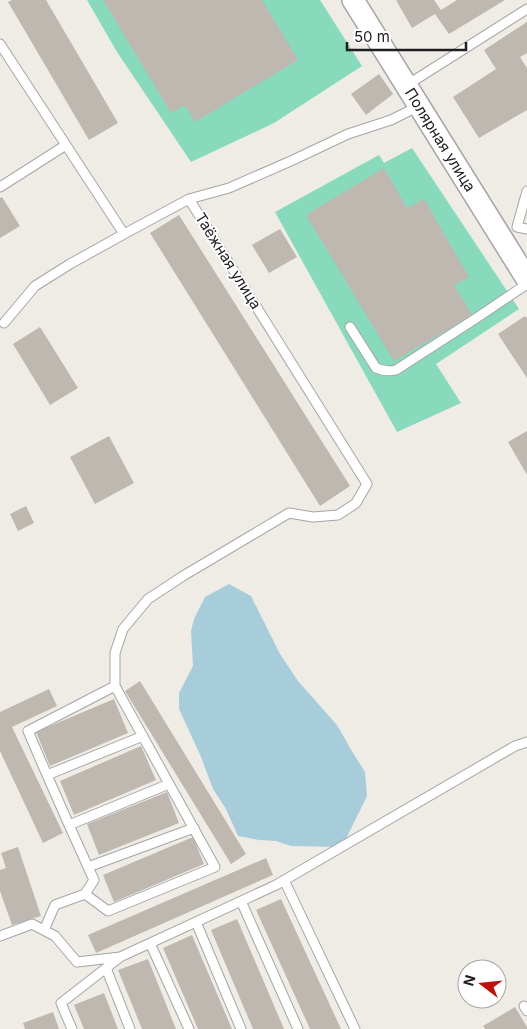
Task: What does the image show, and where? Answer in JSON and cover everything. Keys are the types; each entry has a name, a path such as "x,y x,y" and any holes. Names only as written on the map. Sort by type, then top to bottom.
{"street":[{"name":"Полярная улица","path":"353,0 419,106 509,233 527,280"}],"lane":[{"path":"406,85 527,9"},
{"path":"0,44 124,234"},
{"name":"Таёжная улица","path":"116,686 115,653 123,629 148,599 289,513 313,517 338,515 356,503 367,484 189,199 229,188 348,134 391,120 419,106"},
{"path":"0,187 66,146"},
{"path":"509,233 527,191"},
{"path":"4,323 35,286 70,264 189,199"},
{"path":"509,233 527,229"},
{"path":"350,326 376,368 389,371 396,370 527,284"},
{"path":"44,930 55,905 85,894 94,880 28,731 116,686 215,867 108,911 85,894"},
{"path":"47,775 143,736"},
{"path":"72,1029 61,1003 120,957 284,880 515,746 527,742"},
{"path":"69,824 169,784"},
{"path":"88,867 194,828"},
{"path":"284,880 355,1029"},
{"path":"241,901 298,1029"},
{"path":"196,922 241,1029"},
{"path":"0,936 32,924 55,936 77,962 120,957"},
{"path":"150,943 189,1029"},
{"path":"106,968 130,1029"}],"green space":[{"path":"87,0 320,0 362,66 274,123 191,162 117,52"},
{"path":"412,148 519,309 436,364 461,403 397,432 275,212 379,155 384,163"}],"water":[{"path":"229,584 251,596 280,654 298,681 337,725 365,772 367,796 342,847 291,846 276,841 238,836 226,809 213,789 179,709 179,693 193,666 191,631 194,619 205,597"}],"building":[{"path":"12,0 46,0 118,123 89,140 8,2"},
{"path":"103,0 262,0 298,60 195,122 185,105 171,113"},
{"path":"396,0 434,0 441,10 457,0 505,0 449,34 435,14 412,28"},
{"path":"527,22 527,53 520,57 527,68 527,110 479,138 453,97 496,69 484,50"},
{"path":"379,74 393,94 366,115 351,94"},
{"path":"384,168 407,208 424,199 469,277 454,285 472,315 394,361 306,215"},
{"path":"2,197 20,226 0,238 0,198"},
{"path":"179,215 350,486 320,506 150,233"},
{"path":"280,229 297,257 269,273 252,245"},
{"path":"525,316 527,318 527,378 498,334"},
{"path":"40,327 78,388 50,405 13,344"},
{"path":"527,431 527,475 508,442"},
{"path":"109,436 134,483 95,504 70,457"},
{"path":"26,506 34,523 18,531 10,514"},
{"path":"140,681 246,854 231,864 125,691"},
{"path":"49,689 57,706 12,727 63,833 43,843 0,751 0,712"},
{"path":"114,699 128,733 50,766 36,732"},
{"path":"141,746 156,780 74,815 60,781"},
{"path":"167,792 179,823 99,855 87,824"},
{"path":"193,837 204,864 114,902 103,875"},
{"path":"18,847 41,916 12,925 0,891 0,870 6,868 1,853"},
{"path":"266,858 273,875 96,953 88,935"},
{"path":"281,899 341,1029 310,1029 256,910"},
{"path":"237,919 284,1029 253,1029 211,930"},
{"path":"192,935 232,1029 198,1029 163,948"},
{"path":"148,959 176,1029 142,1029 118,970"},
{"path":"104,993 118,1029 84,1029 74,1005"},
{"path":"515,1007 527,1029 485,1029 483,1026"},
{"path":"53,1012 59,1029 25,1029 23,1023"}]}
